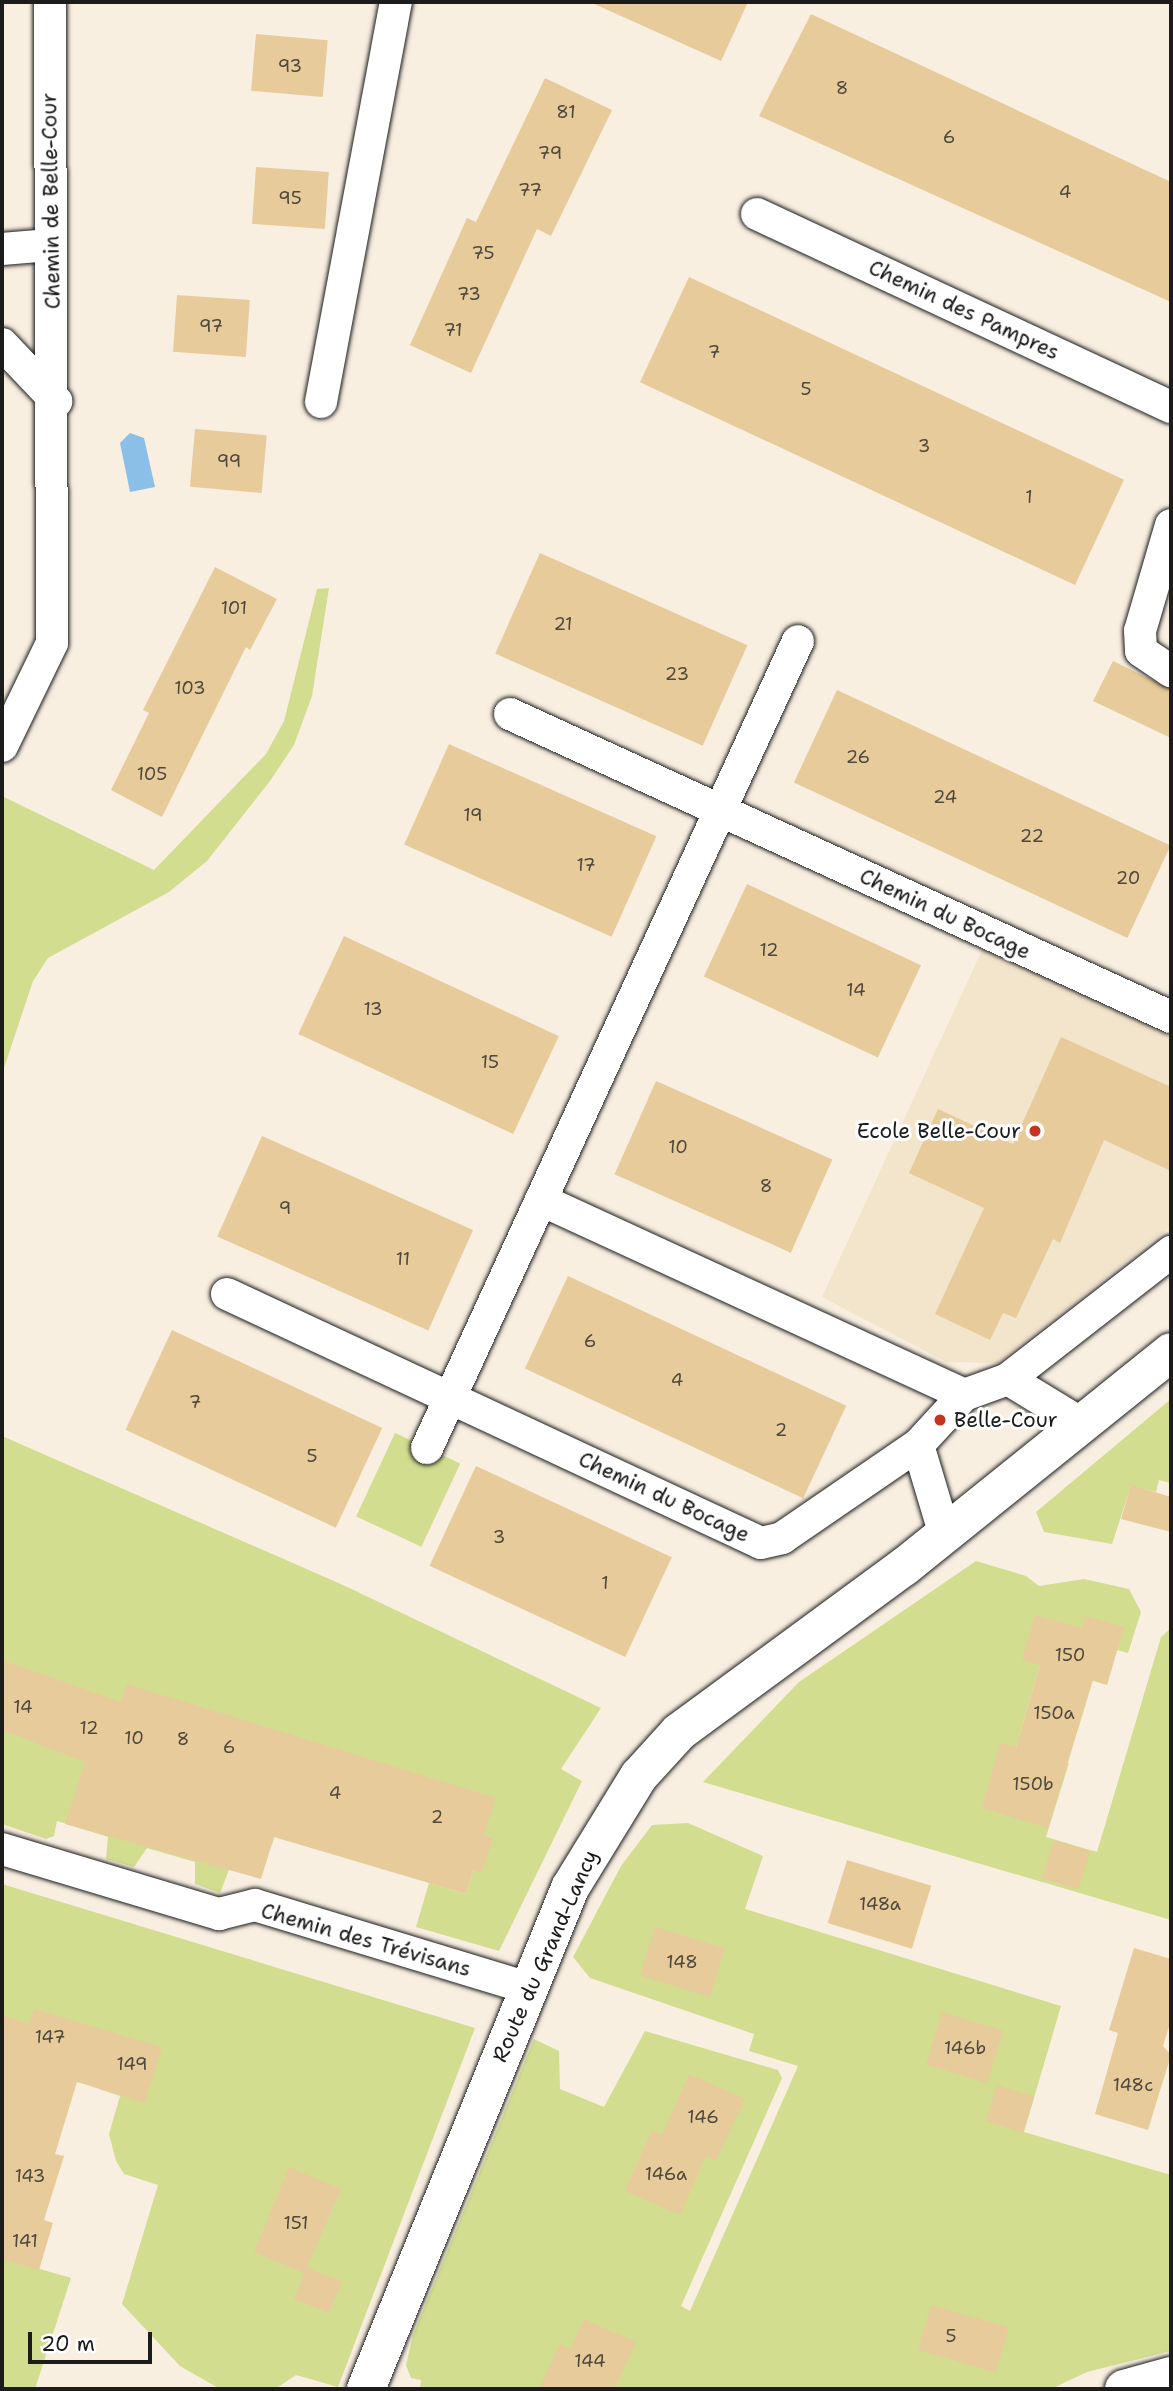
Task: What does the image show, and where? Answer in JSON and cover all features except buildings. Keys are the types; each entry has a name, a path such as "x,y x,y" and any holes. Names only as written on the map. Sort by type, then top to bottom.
{"street":[{"name":"Chemin de Belle-Cour","path":"2,746 52,643 56,401 50,245 50,2"},
{"path":"321,402 396,2"},
{"name":"Chemin des Pampres","path":"757,214 1171,407"},
{"path":"2,248 50,245"},
{"path":"2,344 56,401"},
{"path":"1171,525 1140,631 1141,651 1171,671"},
{"path":"427,1448 798,641"},
{"name":"Chemin du Bocage","path":"510,714 1171,1017"},
{"path":"541,1200 964,1395"},
{"name":"Chemin du Bocage","path":"227,1294 761,1543 782,1538 918,1445 964,1395 1008,1379 1171,1252"},
{"name":"Route du Grand-Lancy","path":"366,2389 528,1989 592,1846 658,1753 945,1535 1171,1352"},
{"path":"1008,1379 1080,1423"},
{"path":"918,1445 945,1535"},
{"name":"Chemin des Trévisans","path":"2,1849 219,1914 255,1905 528,1989"},
{"path":"1124,2389 1171,2376"}],"shaded area":[{"name":"Ecole Belle-Cour","path":"982,950 1171,1037 1171,1226 998,1363 946,1362 822,1297"}],"green space":[{"path":"329,588 312,696 294,745 270,781 207,861 169,892 48,958 33,981 2,1074 2,796 154,870 266,754 284,721 317,589"},
{"path":"1171,1399 1171,1483 1159,1480 1156,1492 1131,1486 1112,1544 1044,1532 1036,1512"},
{"path":"395,1433 460,1463 421,1547 356,1516"},
{"path":"2,1436 343,1585 601,1708 561,1769 582,1781 499,1951 416,1927 429,1883 466,1894 473,1870 482,1872 492,1838 484,1835 282,1812 272,1845 242,1836 220,1893 195,1884 195,1862 147,1848 134,1867 106,1859 108,1837 57,1821 54,1836 46,1839 2,1824"},
{"path":"976,1561 1026,1576 1039,1586 1084,1579 1129,1589 1141,1612 1128,1653 1117,1650 1107,1685 1040,1665 1016,1747 1069,1763 1046,1837 1097,1852 1161,1637 1171,1628 1171,1920 703,1782 799,1682"},
{"path":"688,1823 763,1856 745,1909 1061,2006 1024,2132 1171,2175 1171,2351 1087,2372 1051,2389 420,2389 421,2380 411,2378 406,2365 413,2335 534,2039 559,2051 560,2089 604,2107 645,2031 778,2070 782,2078 681,2306 690,2311 798,2066 749,2051 754,2034 590,1978 573,1957 621,1866 652,1825"},
{"path":"2,1884 475,2028 338,2387 296,2375 275,2389 220,2389 180,2366 122,2304 158,2185 124,2174 116,2161 109,2134 120,2096 99,2089 101,2080 65,2069 37,2093 2,2084"},
{"path":"2,2258 71,2278 35,2389 2,2389"}],"water":[{"path":"130,433 144,438 155,487 130,492 120,443"}],"place":[{"name":"Ecole Belle-Cour","path":"1035,1131"},
{"name":"Belle-Cour","path":"940,1420"}]}
